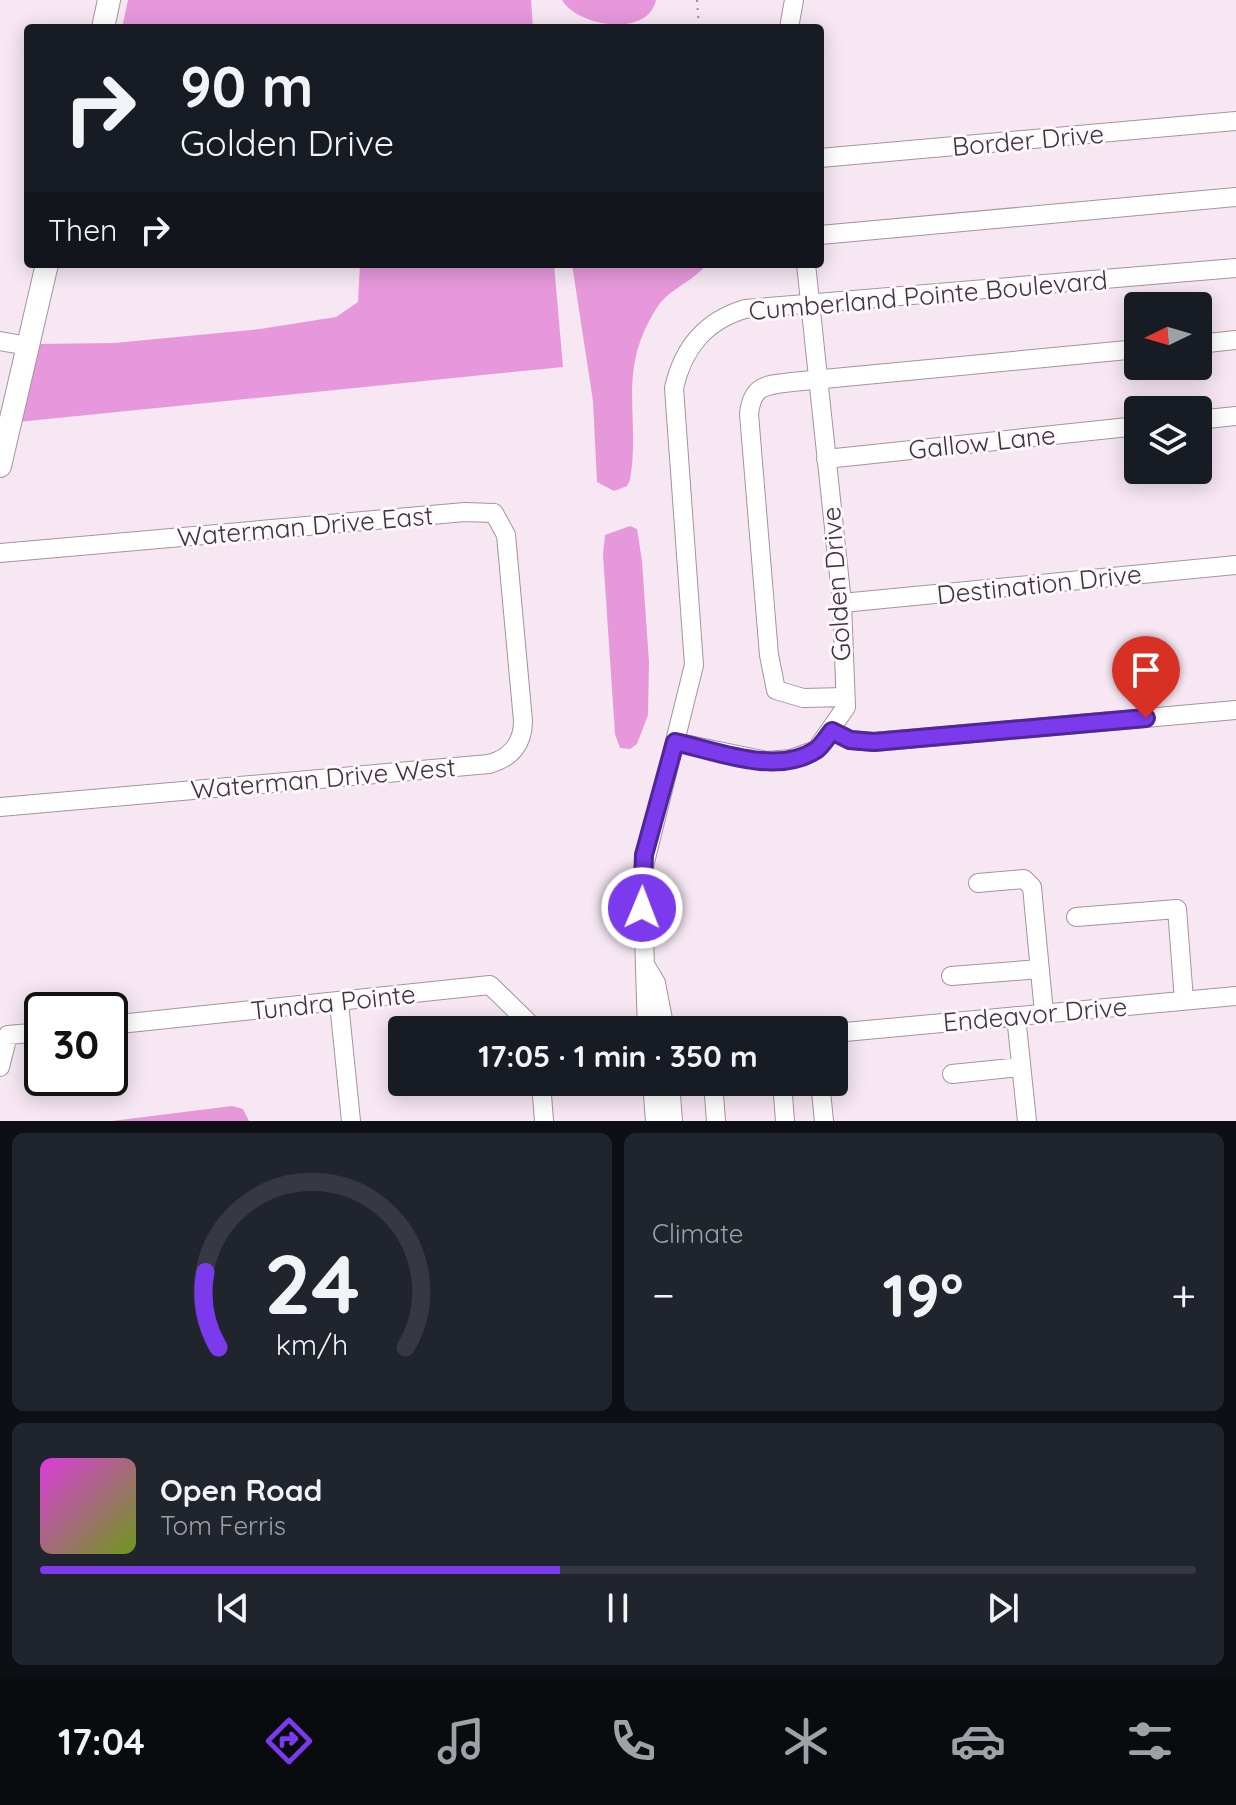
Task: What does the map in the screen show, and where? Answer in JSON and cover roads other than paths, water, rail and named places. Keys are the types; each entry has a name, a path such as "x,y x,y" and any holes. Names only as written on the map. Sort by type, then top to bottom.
{"main road":[{"path":"104,24 109,0"},
{"path":"0,466 46,268"}],"street":[{"path":"790,24 794,0"},
{"name":"Border Drive","path":"824,158 1236,121"},
{"path":"824,235 1236,197"},
{"name":"Golden Drive","path":"806,268 842,603 846,707 832,731"},
{"name":"Cumberland Pointe Boulevard","path":"646,1016 642,874 694,665 674,388 680,360 699,336 721,316 745,309 1236,268"},
{"path":"1212,343 1236,340"},
{"path":"0,341 28,346"},
{"path":"845,697 803,698 776,690 769,655 749,414 751,396 760,386 817,379 1124,350"},
{"path":"1212,419 1236,416"},
{"name":"Gallow Lane","path":"826,459 1124,427"},
{"name":"Waterman Drive East","path":"0,553 486,511 500,519 506,535 514,624"},
{"name":"Destination Drive","path":"842,603 1236,565"},
{"name":"Waterman Drive West","path":"0,807 500,761 516,748 523,731 514,624"},
{"path":"675,742 767,761 791,759 816,750 832,731 850,740 874,742 1236,710"},
{"path":"978,883 1024,879 1032,887 1044,1013"},
{"path":"1076,917 1177,909 1184,1000"},
{"name":"Cumberland Pointe Boulevard","path":"647,968 656,983 662,1016"},
{"path":"951,976 1040,969"},
{"name":"Tundra Pointe","path":"128,1023 490,985 522,1016"},
{"name":"Endeavor Drive","path":"848,1032 1236,996"},
{"path":"339,1003 351,1121"},
{"path":"1016,1016 1027,1121"},
{"path":"0,1067 8,1035 24,1034"},
{"path":"952,1074 1021,1067"},
{"path":"542,1096 544,1121"},
{"path":"653,1096 655,1121"},
{"path":"671,1096 673,1121"},
{"path":"714,1096 716,1121"},
{"path":"783,1096 785,1121"},
{"path":"821,1096 824,1121"}]}
